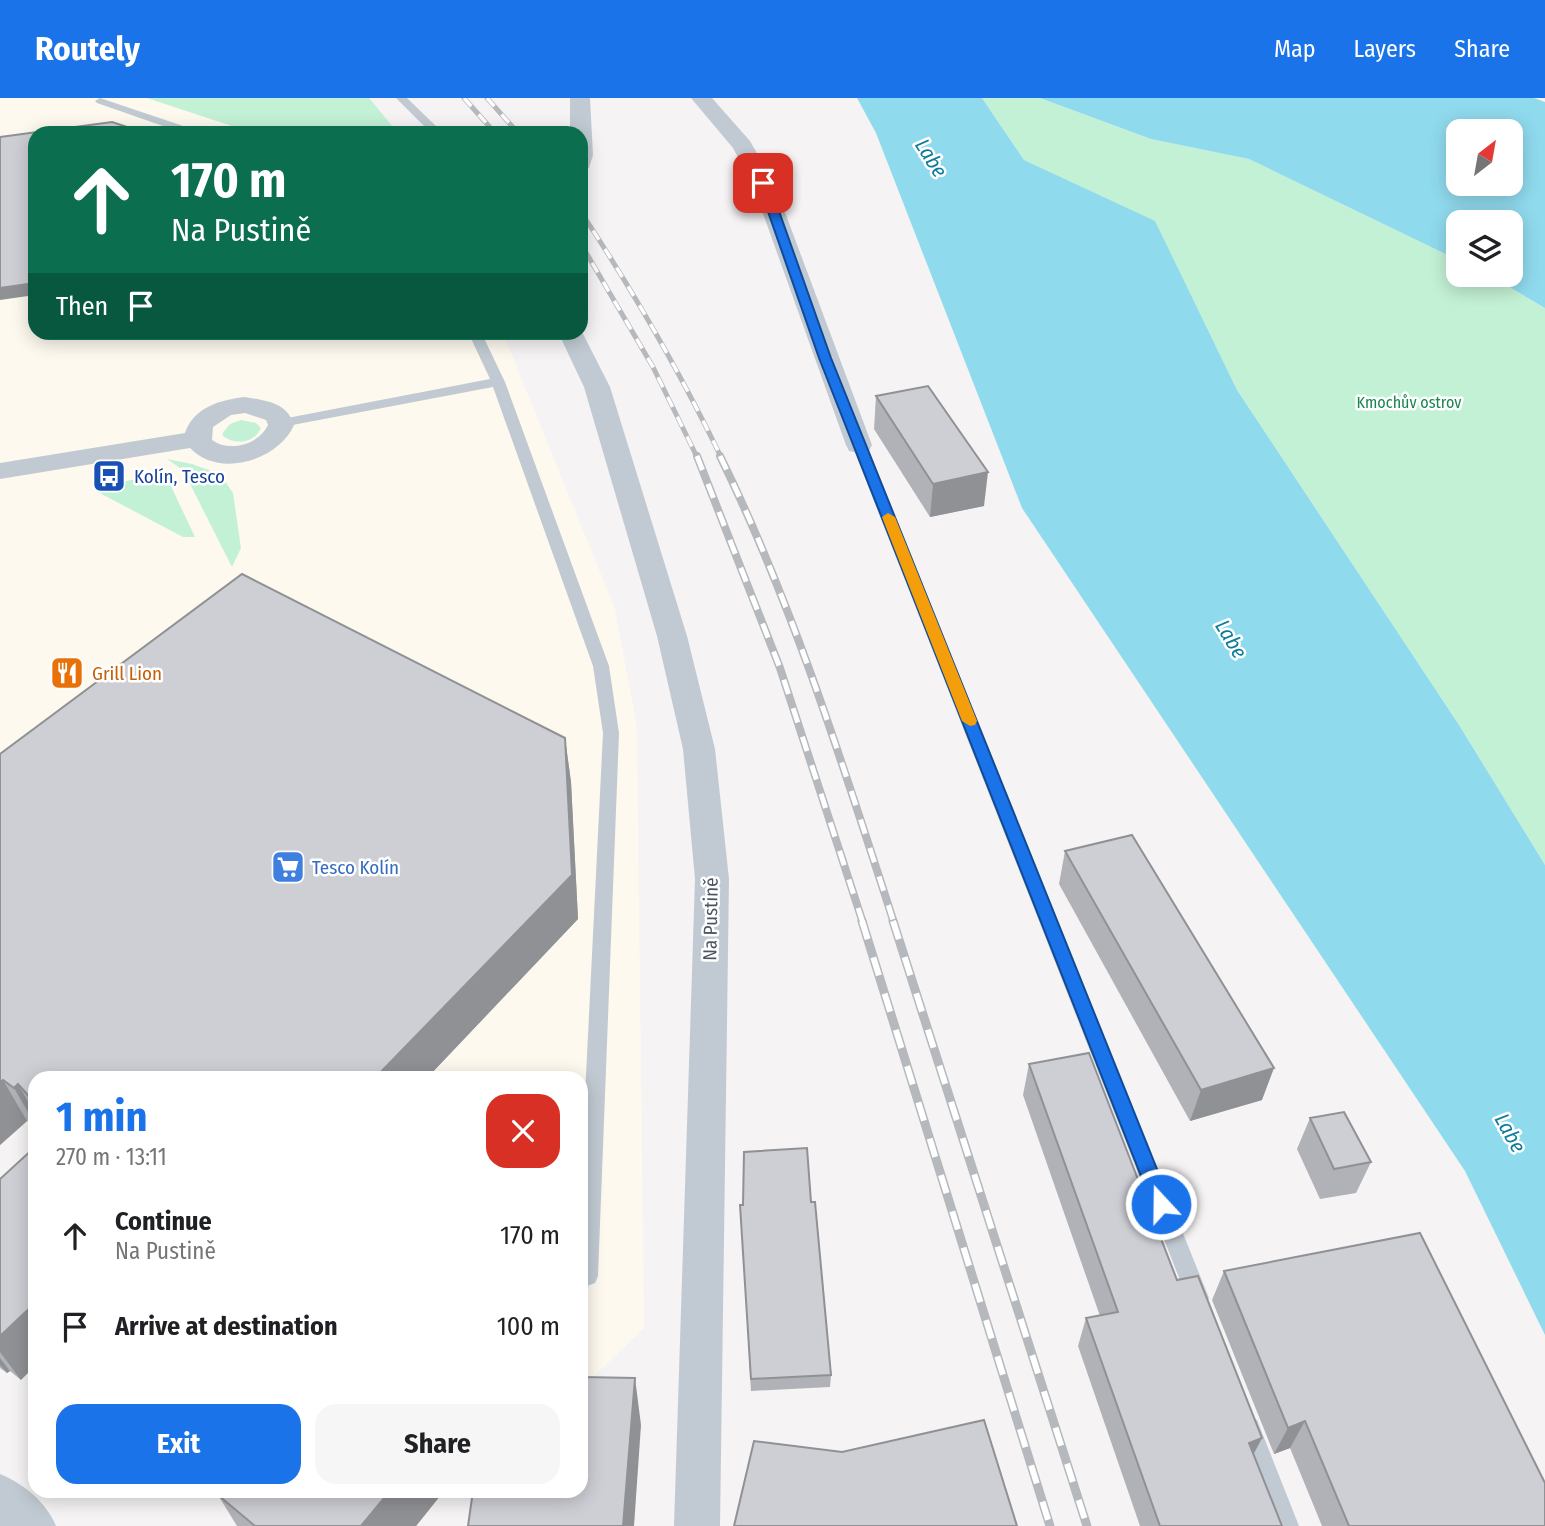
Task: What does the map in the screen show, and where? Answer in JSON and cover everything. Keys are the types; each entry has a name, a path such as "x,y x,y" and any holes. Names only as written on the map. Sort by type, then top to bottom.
{"street":[{"path":"580,98 578,111 580,126"},
{"path":"701,98 742,146 763,183 859,445"},
{"name":"Na Pustině","path":"574,340 597,387 672,636 699,749 712,879 697,1526"},
{"path":"258,406 278,415 282,423 281,430 270,444 247,453 220,454 201,446 197,439 201,424 219,411 231,407 258,406"},
{"path":"0,471 197,439"},
{"path":"0,1497 33,1526"}],"lane":[{"path":"401,98 431,126"},
{"path":"101,101 174,126"},
{"path":"478,340 498,382 601,666 611,733 588,1253"},
{"path":"282,423 498,382"},
{"path":"859,445 1207,1322"},
{"path":"1242,1411 1287,1526"}],"shaded area":[{"path":"0,98 154,98 234,126 28,126 28,340 506,340 615,609 637,727 644,1328 588,1382 588,1071 28,1071 28,1127 0,1107"}],"green space":[{"path":"147,98 369,98 392,126 232,126"},
{"name":"Kmochův ostrov","path":"982,98 1040,98 1151,139 1249,159 1446,254 1446,287 1509,287 1545,308 1545,865 1459,725 1237,390 1155,222 1024,160"},
{"path":"241,420 256,423 261,428 250,440 234,441 224,437 222,434 230,424"},
{"path":"167,459 220,474 233,493 241,548 232,567 183,470"},
{"path":"160,475 168,480 195,537 183,537 94,490 98,486"}],"water":[{"name":"Labe","path":"857,98 982,98 1024,160 1155,221 1237,390 1459,725 1545,865 1545,1335 1465,1171 1022,508 876,133"},
{"path":"1040,98 1534,98 1545,102 1545,308 1509,287 1523,287 1523,210 1446,210 1446,254 1249,159 1151,139"}],"building":[{"path":"112,122 124,126 82,126"},
{"path":"28,133 28,284 0,288 0,137"},
{"path":"928,386 988,472 933,484 876,396"},
{"name":"Tesco Kolín","path":"242,574 565,738 572,875 382,1071 28,1071 28,1095 18,1084 14,1088 3,1080 0,1082 0,754"},
{"path":"1132,835 1274,1068 1201,1090 1065,851"},
{"path":"1089,1053 1177,1280 1198,1276 1262,1438 1249,1443 1282,1526 1160,1526 1086,1318 1118,1312 1029,1064"},
{"path":"1344,1112 1371,1162 1334,1169 1310,1118"},
{"path":"807,1148 811,1202 815,1202 831,1375 751,1379 740,1205 743,1205 744,1152"},
{"path":"28,1153 28,1310 0,1336 0,1179"},
{"path":"1420,1233 1545,1483 1545,1526 1349,1526 1305,1421 1288,1428 1224,1271"},
{"path":"588,1377 635,1378 623,1526 468,1526 472,1498 588,1498"},
{"path":"984,1420 1017,1526 734,1526 754,1441 842,1452"},
{"path":"222,1498 384,1498 361,1526 255,1526"}],"railway":[{"path":"464,98 489,126"},
{"path":"487,98 512,126"},
{"path":"588,223 655,332 721,457"},
{"path":"588,256 653,367 697,457"},
{"path":"697,456 780,668 863,923"},
{"path":"720,456 794,628 836,745 894,923"},
{"path":"862,921 1050,1526"},
{"path":"893,921 1087,1526"}],"slow traffic":[{"path":"888,517 970,721"}],"place":[{"name":"Kolín, Tesco","path":"109,476"},
{"name":"Grill Lion","path":"67,673"},
{"name":"Tesco Kolín","path":"288,867"}],"route":[{"path":"763,183 825,358 1161,1204"}]}
